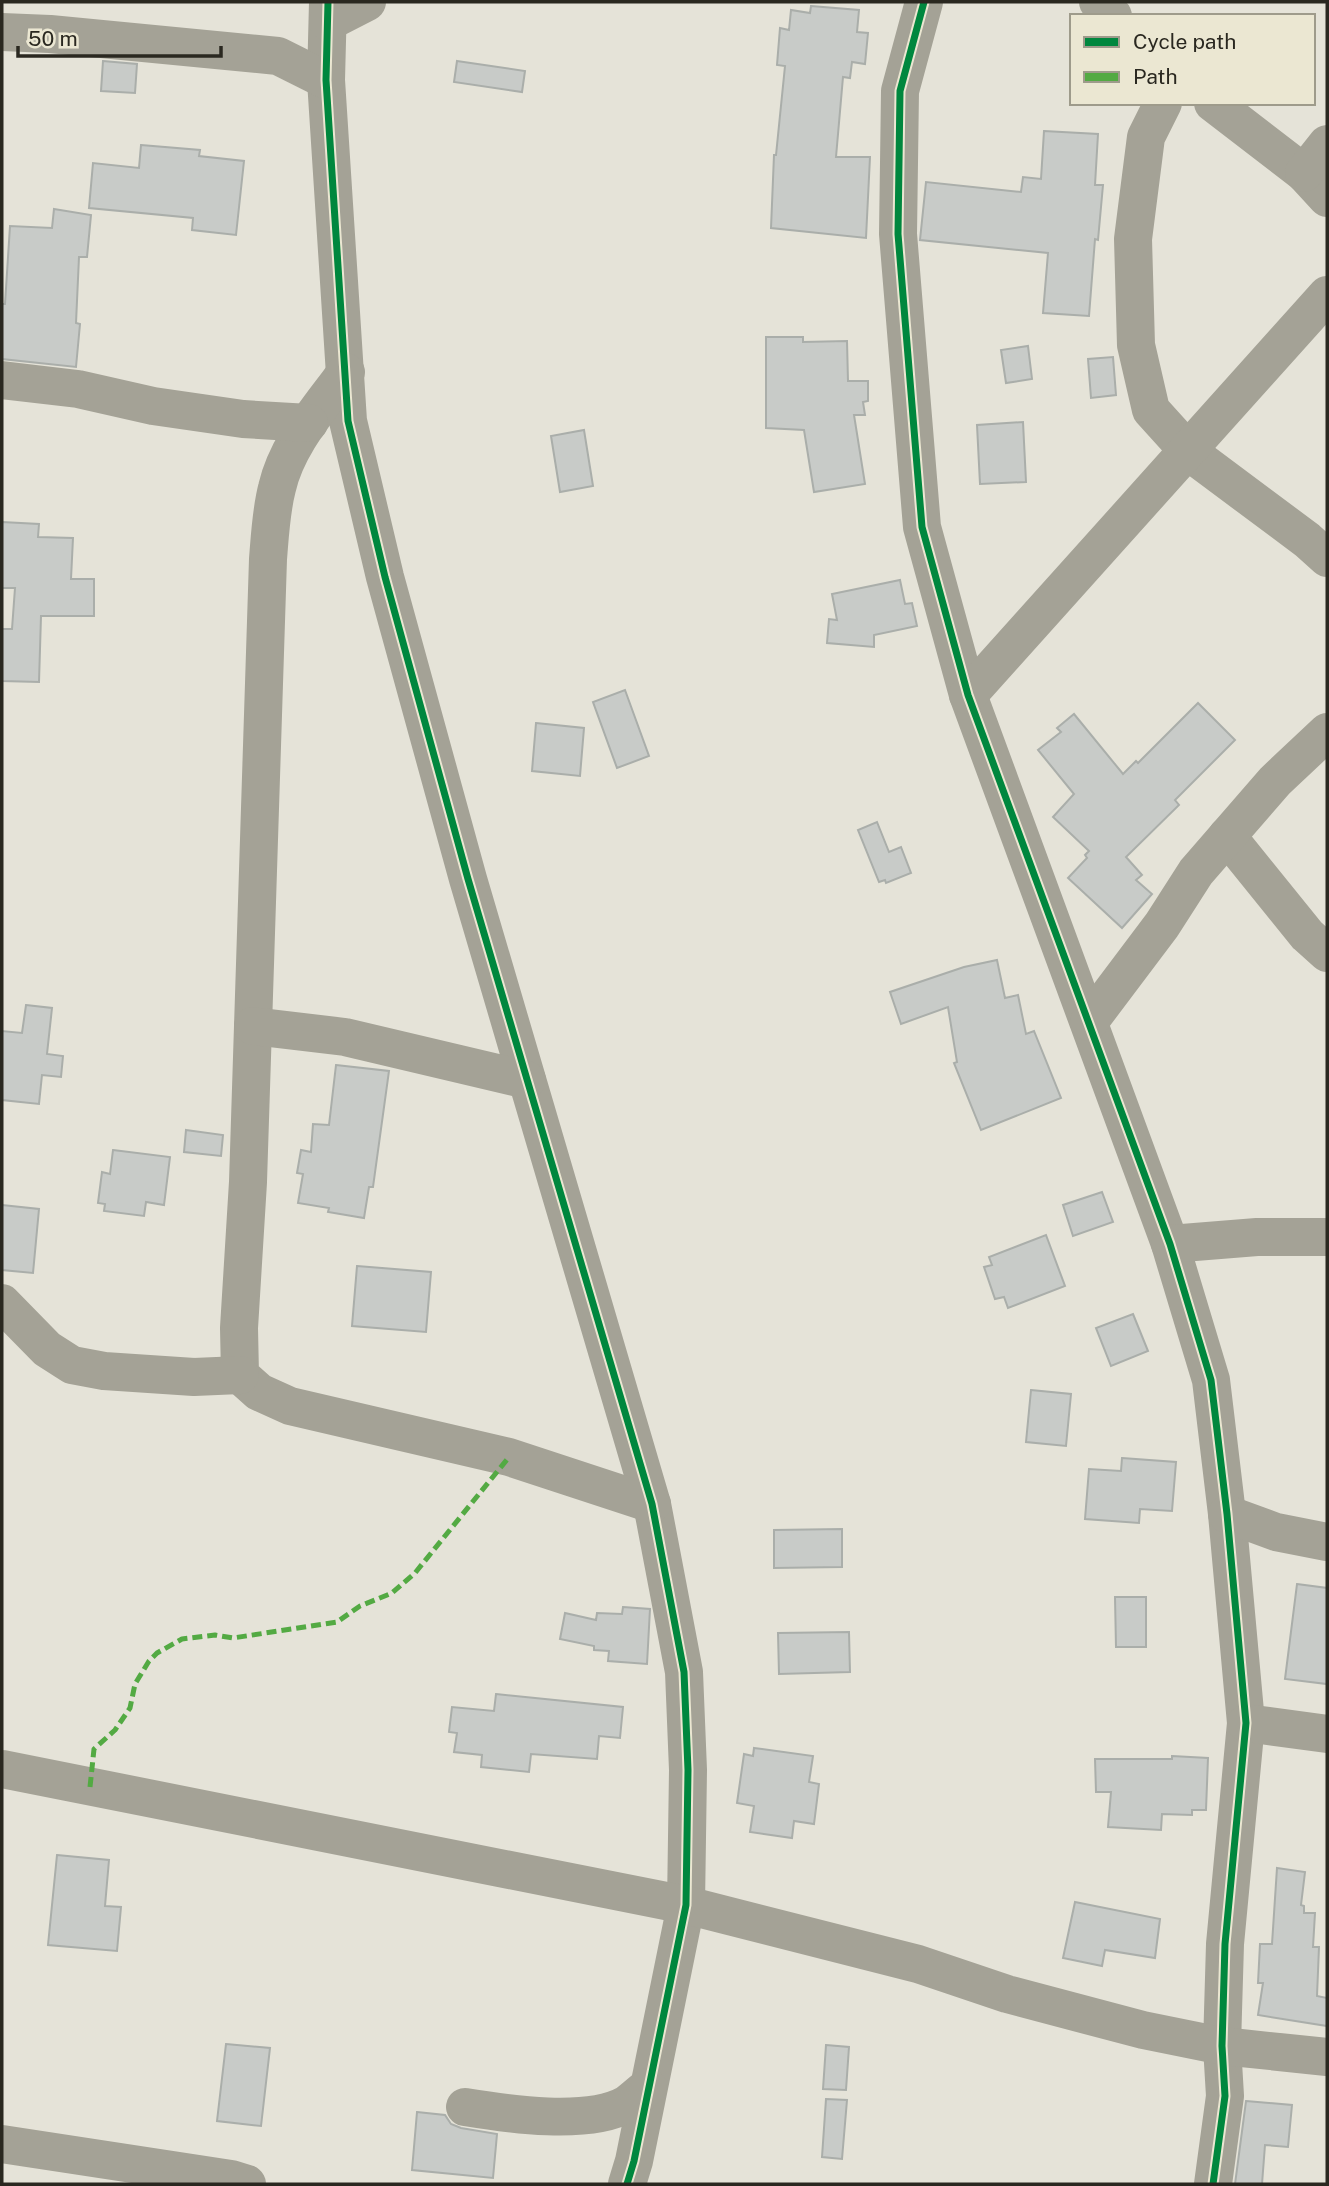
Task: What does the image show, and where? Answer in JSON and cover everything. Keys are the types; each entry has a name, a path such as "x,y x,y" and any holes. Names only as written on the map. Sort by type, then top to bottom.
{"street":[{"path":"367,2 328,12 326,80 348,421 385,577 468,879 652,1504 684,1672 688,1770 686,1905 634,2161 626,2184"},
{"path":"924,2 901,91 899,248 922,527 968,695 1170,1244 1211,1380 1227,1514 1246,1723 1226,1944 1222,2046 1225,2096 1213,2184"},
{"path":"1098,2 1111,14"},
{"path":"2,32 50,33 278,56 326,80"},
{"path":"1162,105 1146,137 1133,239 1136,345 1151,410 1189,452 1327,558"},
{"path":"1215,105 1315,186 1327,144"},
{"path":"968,695 1189,452 1327,295"},
{"path":"240,1375 239,1328 253,1026 268,559 277,486 298,438 346,372"},
{"path":"2,380 78,389 153,406 243,419 309,423"},
{"path":"1089,1022 1161,925 1196,872 1275,781 1327,732"},
{"path":"1227,836 1307,935 1327,953"},
{"path":"253,1026 345,1037 527,1080"},
{"path":"1170,1244 1257,1237 1327,1237"},
{"path":"2,1303 47,1349 72,1365 104,1371 194,1377 240,1375 259,1392 290,1406 509,1457 652,1504"},
{"path":"1227,1514 1276,1532 1327,1542"},
{"path":"1246,1723 1327,1734"},
{"path":"2,1769 686,1905 918,1964 1007,1994 1119,2024 1222,2046 1327,2057"},
{"path":"465,2107 524,2115 600,2113 627,2104 648,2087"},
{"path":"2,2144 115,2160 247,2184"}],"building":[{"path":"811,6 859,10 857,32 868,33 865,64 852,62 850,78 843,77 836,157 870,157 866,238 771,228 774,155 785,66 777,65 780,28 789,30 791,10 810,13"},
{"path":"103,61 137,64 135,93 101,91"},
{"path":"457,61 525,71 522,92 454,82"},
{"path":"1044,131 1098,134 1095,185 1103,185 1098,240 1095,239 1089,316 1043,313 1048,253 920,240 926,182 1021,192 1023,177 1041,179"},
{"path":"141,145 200,150 199,156 244,161 236,235 192,230 193,218 89,208 93,163 139,168"},
{"path":"54,209 91,215 87,257 79,257 76,323 80,324 76,367 2,359 2,304 5,304 10,226 52,228"},
{"path":"766,337 803,337 803,342 847,341 848,381 868,381 868,401 863,402 865,415 854,415 865,484 814,492 804,430 766,428"},
{"path":"1028,346 1032,379 1006,383 1001,350"},
{"path":"1113,357 1116,395 1091,398 1088,359"},
{"path":"1023,422 1026,482 980,484 977,425"},
{"path":"584,430 593,486 560,492 551,436"},
{"path":"2,522 39,524 38,537 73,538 71,579 94,579 94,616 41,616 39,682 2,681 2,629 12,629 15,588 2,588"},
{"path":"900,580 905,604 912,603 917,626 874,635 874,647 827,643 829,619 837,620 832,594"},
{"path":"625,690 649,756 617,768 593,702"},
{"path":"1198,703 1235,740 1175,800 1179,805 1126,857 1142,875 1136,880 1152,894 1122,928 1068,878 1087,858 1085,855 1089,851 1053,817 1074,794 1038,750 1061,732 1057,728 1074,714 1123,774 1136,761 1138,763"},
{"path":"536,723 584,728 580,776 532,771"},
{"path":"877,822 889,852 901,847 911,873 886,883 885,880 879,882 858,830"},
{"path":"997,960 1005,998 1018,995 1026,1034 1034,1031 1061,1098 981,1130 954,1063 957,1062 948,1007 901,1024 890,992 964,967"},
{"path":"26,1005 52,1008 47,1054 63,1056 61,1077 42,1075 39,1104 2,1100 2,1031 22,1033"},
{"path":"336,1065 389,1071 373,1187 369,1187 364,1218 328,1212 329,1208 298,1203 303,1174 297,1173 301,1150 311,1152 313,1124 329,1125"},
{"path":"186,1130 223,1135 221,1156 184,1152"},
{"path":"113,1150 170,1157 164,1205 146,1202 144,1216 104,1211 105,1204 98,1203 102,1172 110,1174"},
{"path":"1102,1192 1113,1222 1073,1236 1063,1205"},
{"path":"2,1205 39,1209 33,1273 2,1270"},
{"path":"1046,1235 1065,1286 1008,1308 1004,1297 995,1299 984,1267 992,1265 989,1257"},
{"path":"357,1266 431,1272 426,1332 352,1326"},
{"path":"1133,1314 1148,1351 1111,1366 1096,1328"},
{"path":"1031,1390 1071,1394 1066,1446 1026,1442"},
{"path":"1122,1458 1176,1462 1172,1511 1140,1509 1139,1523 1085,1519 1089,1469 1121,1471"},
{"path":"842,1529 842,1567 774,1568 774,1530"},
{"path":"1297,1584 1327,1588 1327,1684 1285,1679"},
{"path":"1115,1597 1146,1597 1146,1647 1116,1647"},
{"path":"623,1607 650,1609 647,1664 608,1661 609,1651 594,1650 594,1646 560,1639 565,1613 596,1620 597,1613 622,1614"},
{"path":"849,1632 850,1672 779,1674 778,1633"},
{"path":"496,1694 623,1707 620,1738 599,1736 597,1759 531,1754 529,1772 481,1767 482,1755 454,1752 457,1733 449,1732 452,1707 494,1711"},
{"path":"754,1748 813,1756 809,1782 819,1784 814,1824 794,1821 792,1838 750,1832 754,1806 737,1803 744,1754 753,1756"},
{"path":"1172,1756 1208,1758 1206,1810 1192,1810 1192,1815 1162,1814 1161,1830 1108,1827 1111,1792 1096,1792 1095,1759 1172,1759"},
{"path":"57,1855 109,1860 105,1906 121,1907 117,1951 48,1945"},
{"path":"1277,1868 1305,1872 1301,1905 1304,1906 1304,1913 1315,1913 1313,1947 1319,1947 1317,1996 1327,1998 1327,2026 1258,2015 1263,1983 1258,1983 1260,1944 1272,1944"},
{"path":"1075,1902 1160,1919 1155,1958 1105,1950 1102,1966 1063,1958"},
{"path":"226,2044 270,2048 261,2126 217,2121"},
{"path":"826,2045 849,2047 846,2090 823,2089"},
{"path":"826,2099 847,2100 842,2159 822,2157"},
{"path":"1246,2101 1292,2105 1288,2147 1265,2145 1262,2184 1235,2184"},
{"path":"417,2112 445,2115 451,2124 461,2128 497,2134 493,2178 412,2170"}],"marked path":[{"path":"90,1787 94,1749 115,1730 130,1708 135,1684 157,1653 182,1639 215,1635 233,1638 337,1622 360,1606 392,1593 415,1573 509,1457"}],"cycle path":[{"path":"328,2 326,80 348,421 385,577 468,879 652,1504 684,1672 688,1770 686,1905 627,2184"},
{"path":"924,2 900,91 898,234 922,527 968,695 1170,1244 1211,1380 1227,1514 1246,1723 1225,1944 1222,2046 1225,2096 1213,2184"}]}
